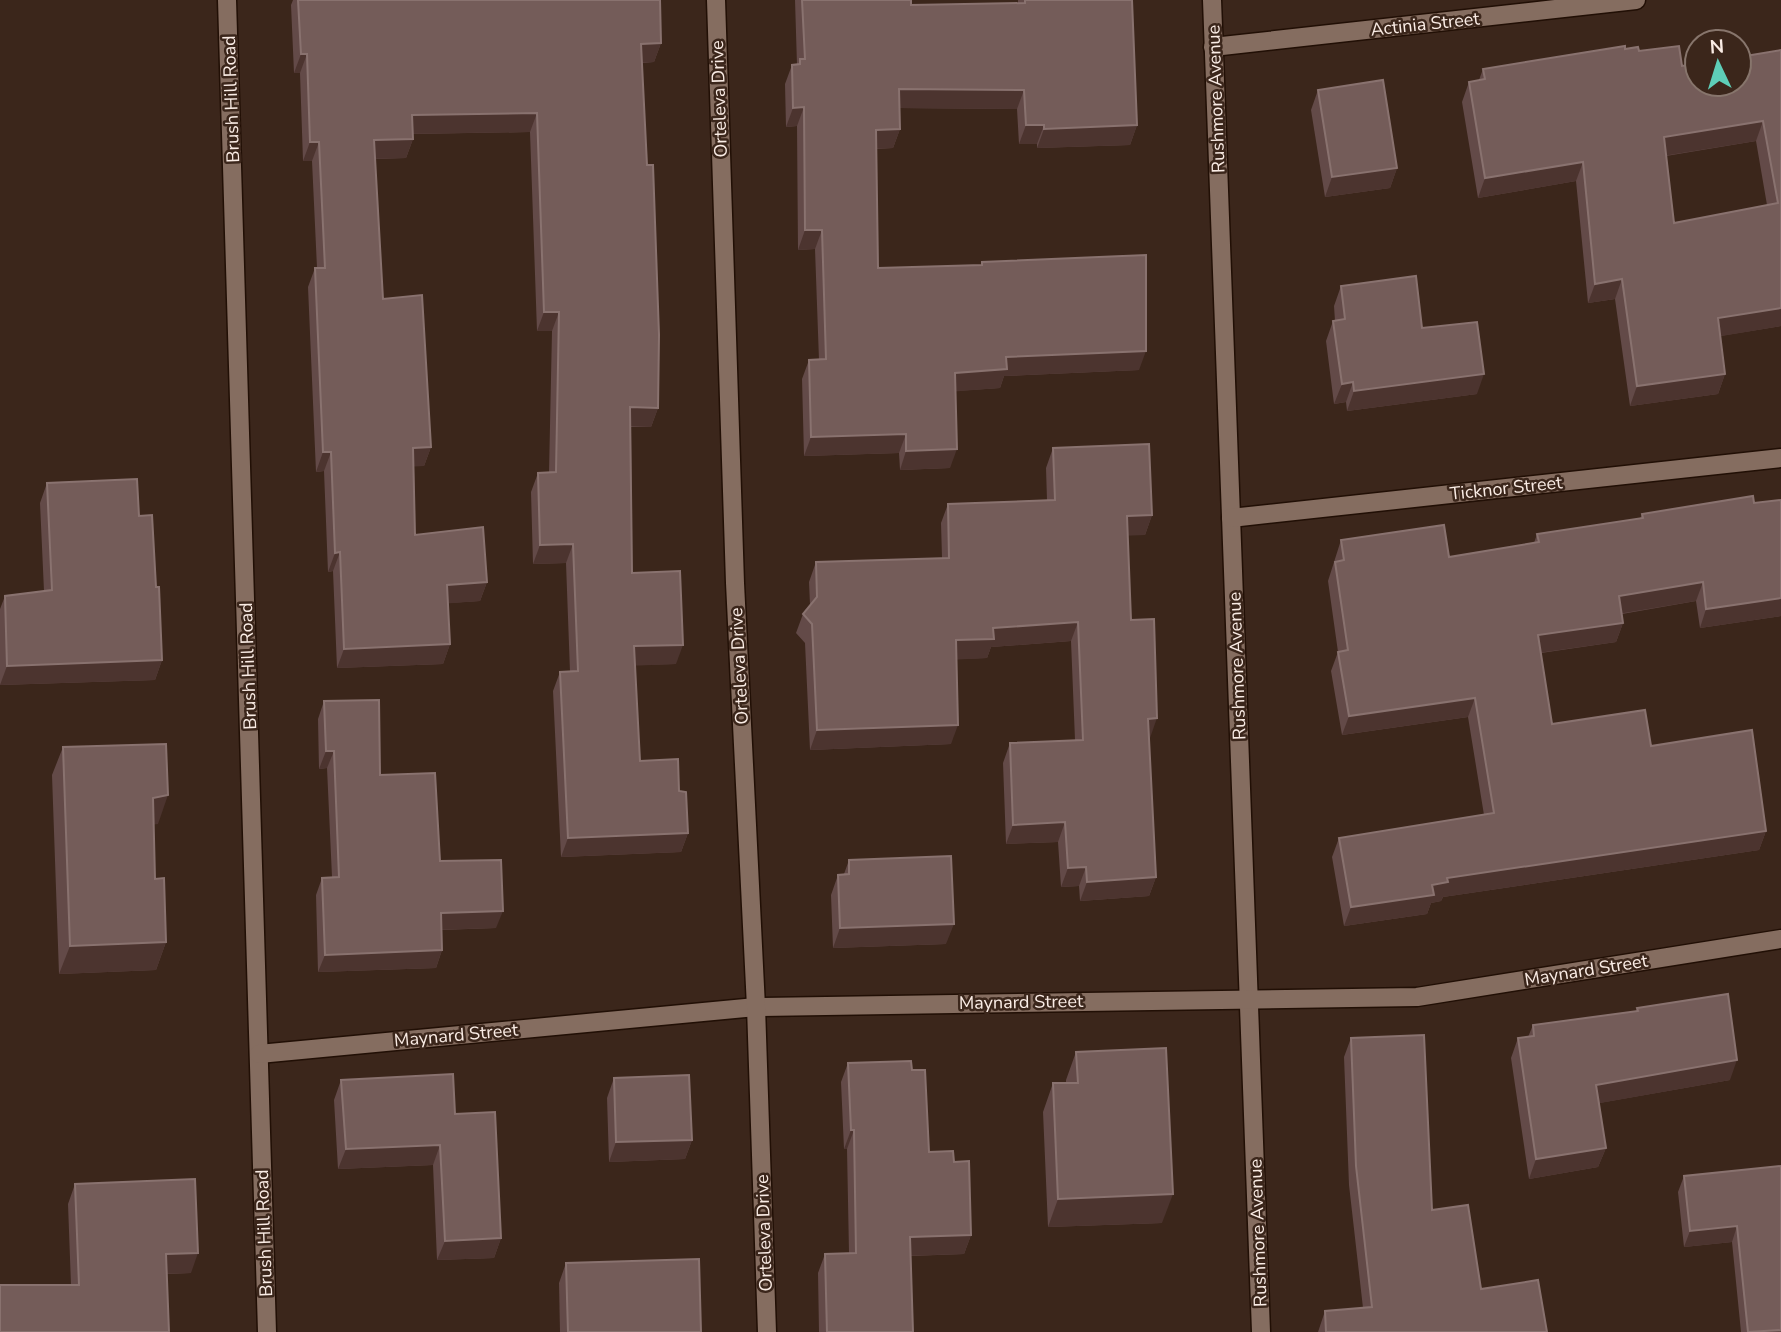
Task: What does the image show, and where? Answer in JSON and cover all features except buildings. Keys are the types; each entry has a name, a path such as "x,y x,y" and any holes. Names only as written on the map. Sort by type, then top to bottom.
{"street":[{"name":"Brush Hill Road","path":"227,0 267,1332"},
{"name":"Orteleva Drive","path":"716,0 735,583 756,1007 767,1332"},
{"name":"Rushmore Avenue","path":"1212,0 1261,1332"},
{"name":"Actinia Street","path":"1213,47 1636,0"},
{"name":"Ticknor Street","path":"1231,518 1781,458"},
{"name":"Maynard Street","path":"259,1054 756,1007 1417,997 1781,939"}]}
